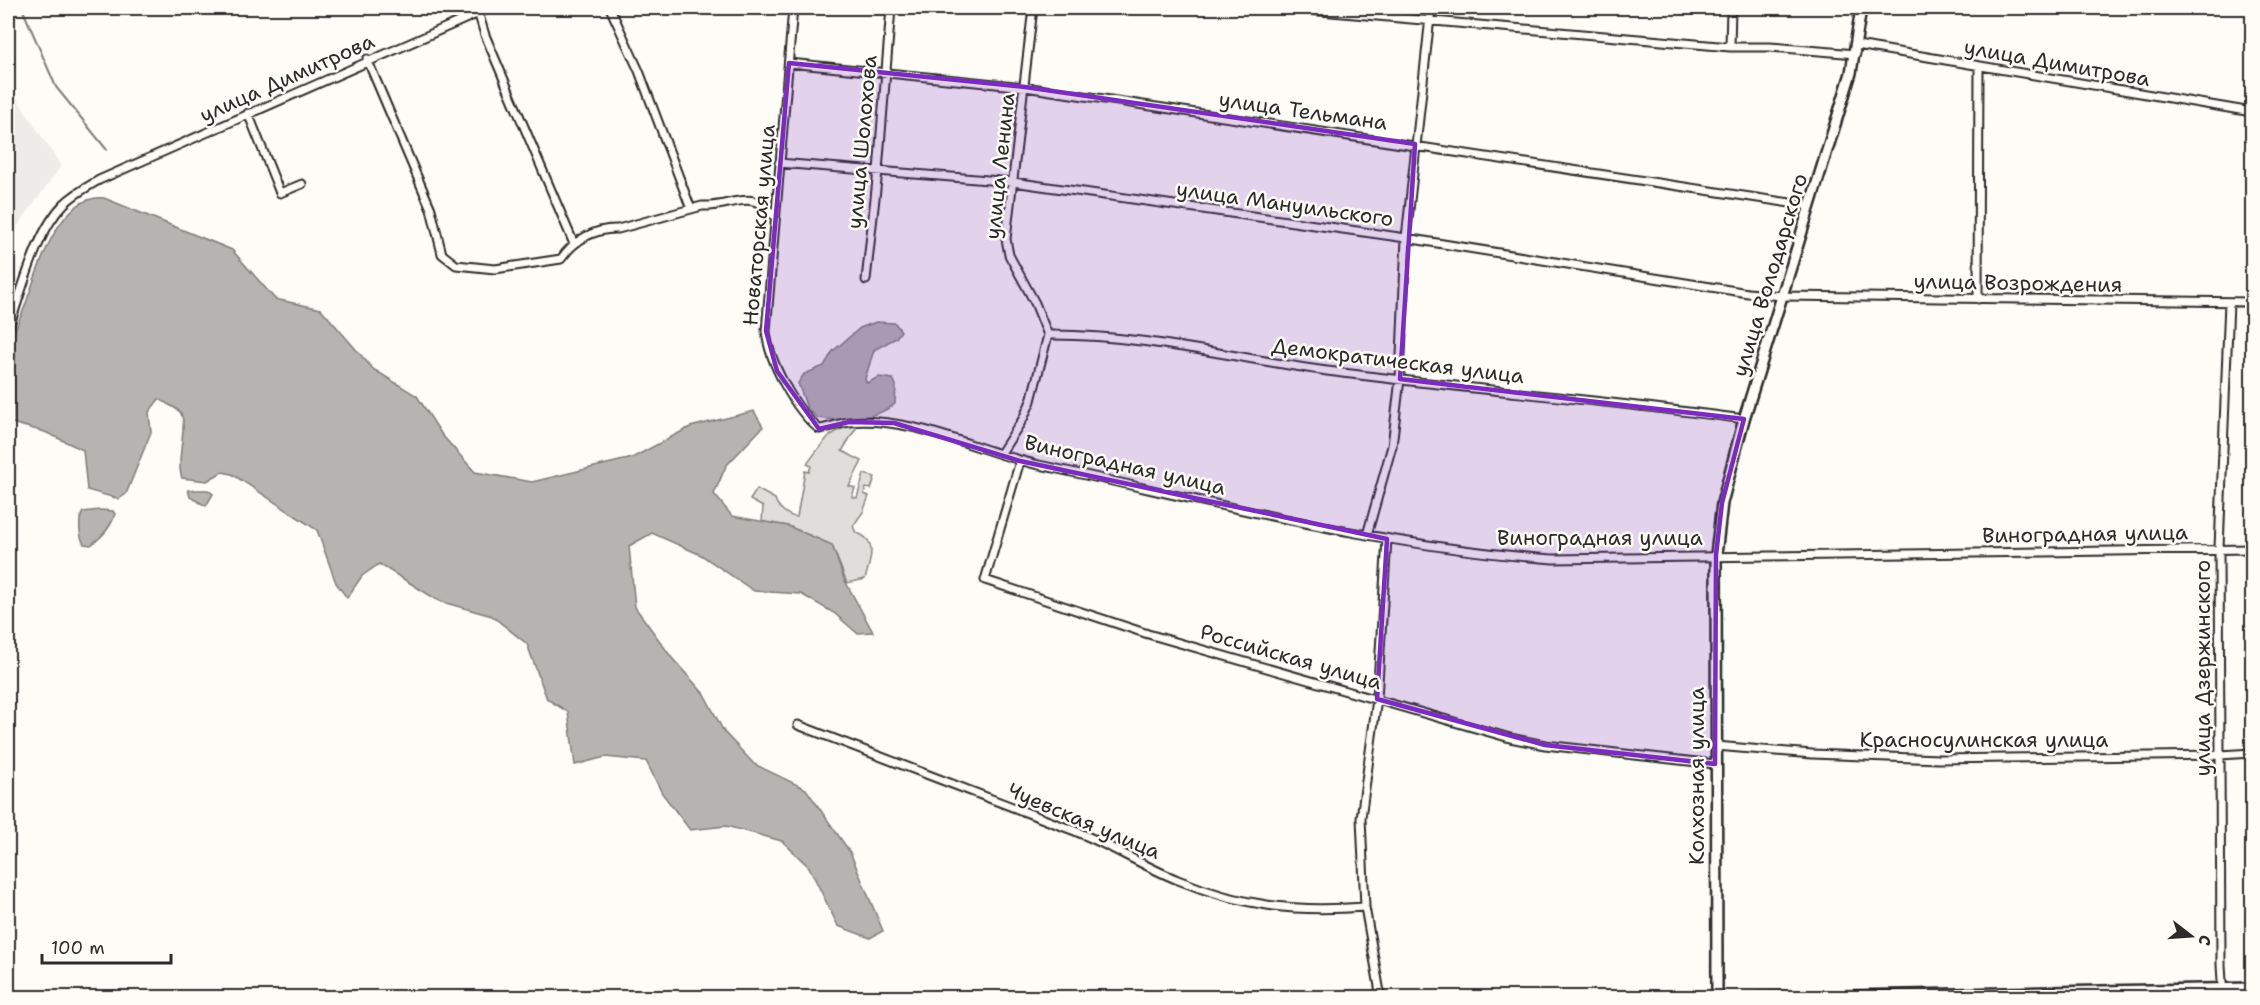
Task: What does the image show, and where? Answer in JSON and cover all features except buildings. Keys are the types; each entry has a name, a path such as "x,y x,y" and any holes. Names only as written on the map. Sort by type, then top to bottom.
{"street":[{"name":"улица Димитрова","path":"8,330 47,226 65,202 99,180 367,59 490,8"},
{"path":"610,8 639,71 691,209"},
{"name":"Новаторская улица","path":"793,8 766,331 768,351 810,423 819,429"},
{"name":"улица Шолохова","path":"867,280 891,8"},
{"name":"улица Ленина","path":"1033,8 1006,239 1010,255 1035,303 1048,335"},
{"name":"улица Димитрова","path":"1286,8 1730,47 1856,50 1979,67 2253,112"},
{"path":"1366,535 1392,446 1400,379 1406,238 1431,8"},
{"path":"1730,47 1731,8"},
{"name":"улица Володарского","path":"1716,555 1722,503 1744,419 1856,50 1861,8"},
{"path":"478,12 484,35 574,244"},
{"path":"367,59 431,209 442,255 456,265 495,269 561,259 574,244 604,229 618,229 691,209 742,199 764,204 774,216"},
{"name":"улица Тельмана","path":"789,63 1025,87 1415,144 1810,206"},
{"path":"1978,299 1979,67"},
{"path":"248,113 280,193 302,184"},
{"name":"улица Мануильского","path":"779,163 1013,183 1406,238 1748,293 1783,296"},
{"name":"улица Возрождения","path":"1783,296 2253,302"},
{"name":"улица Дзержинского","path":"2223,993 2219,548 2229,302"},
{"path":"1001,453 1023,419 1031,401 1048,335"},
{"name":"Демократическая улица","path":"1048,335 1088,335 1152,341 1230,356 1400,379 1744,419"},
{"name":"Виноградная улица","path":"819,429 849,422 894,423 1001,453 1020,461 1366,535 1482,554 1552,558 2253,549"},
{"name":"Российская улица","path":"1020,461 985,580 1148,634 1510,738 1545,745 1715,764"},
{"path":"1381,998 1365,907 1361,818 1377,699 1387,539"},
{"name":"Колхозная улица","path":"1716,555 1717,998"},
{"name":"Чуевская улица","path":"798,725 1079,833 1177,880 1217,895 1257,905 1313,911 1365,907"},
{"name":"Красносулинская улица","path":"1716,746 1812,754 1939,759 2253,753"},
{"path":"1757,998 2223,993 2253,988"}],"highlighted area":[{"path":"789,63 1025,87 1415,144 1400,379 1744,419 1722,503 1716,555 1715,764 1545,745 1377,699 1387,539 1020,461 894,423 849,422 819,429 777,371 766,331"}],"shaded area":[{"path":"8,85 61,166 17,227 8,254"},
{"path":"104,198 232,250 275,299 321,309 373,369 417,396 442,435 475,472 532,482 632,458 690,427 754,411 763,427 726,466 714,494 732,516 788,526 832,545 844,579 873,632 857,633 834,613 801,594 754,591 701,555 652,533 629,546 635,607 672,658 704,694 724,732 754,764 806,789 850,852 883,931 870,938 838,926 809,867 782,841 726,826 690,830 662,793 646,761 605,757 575,765 568,712 547,699 527,644 492,616 439,601 379,564 362,576 347,598 336,583 317,530 232,474 222,472 207,481 182,478 180,462 182,417 180,412 173,407 159,399 149,412 151,432 126,494 119,499 87,490 83,450 45,432 12,423 6,390 9,349 43,256 62,221 74,208 88,200"},
{"path":"876,322 895,323 901,331 896,338 874,350 865,379 867,383 879,377 893,379 896,385 895,404 878,413 858,418 836,420 817,418 807,408 798,383 804,374 824,366 833,351 860,328"},
{"path":"858,425 842,451 862,461 849,486 855,488 852,497 857,498 864,474 875,477 871,489 866,488 864,494 869,496 863,512 853,526 856,533 868,540 871,552 865,579 847,583 832,545 788,526 762,522 763,507 750,500 757,489 775,499 783,511 797,517 805,471 809,472 811,466 807,464 827,438 839,430"},
{"path":"188,490 208,490 213,494 206,506 190,497"},
{"path":"113,511 115,514 111,524 91,545 84,544 80,528 81,515 83,512"}],"waterway":[{"path":"22,8 56,87 107,150"}]}
